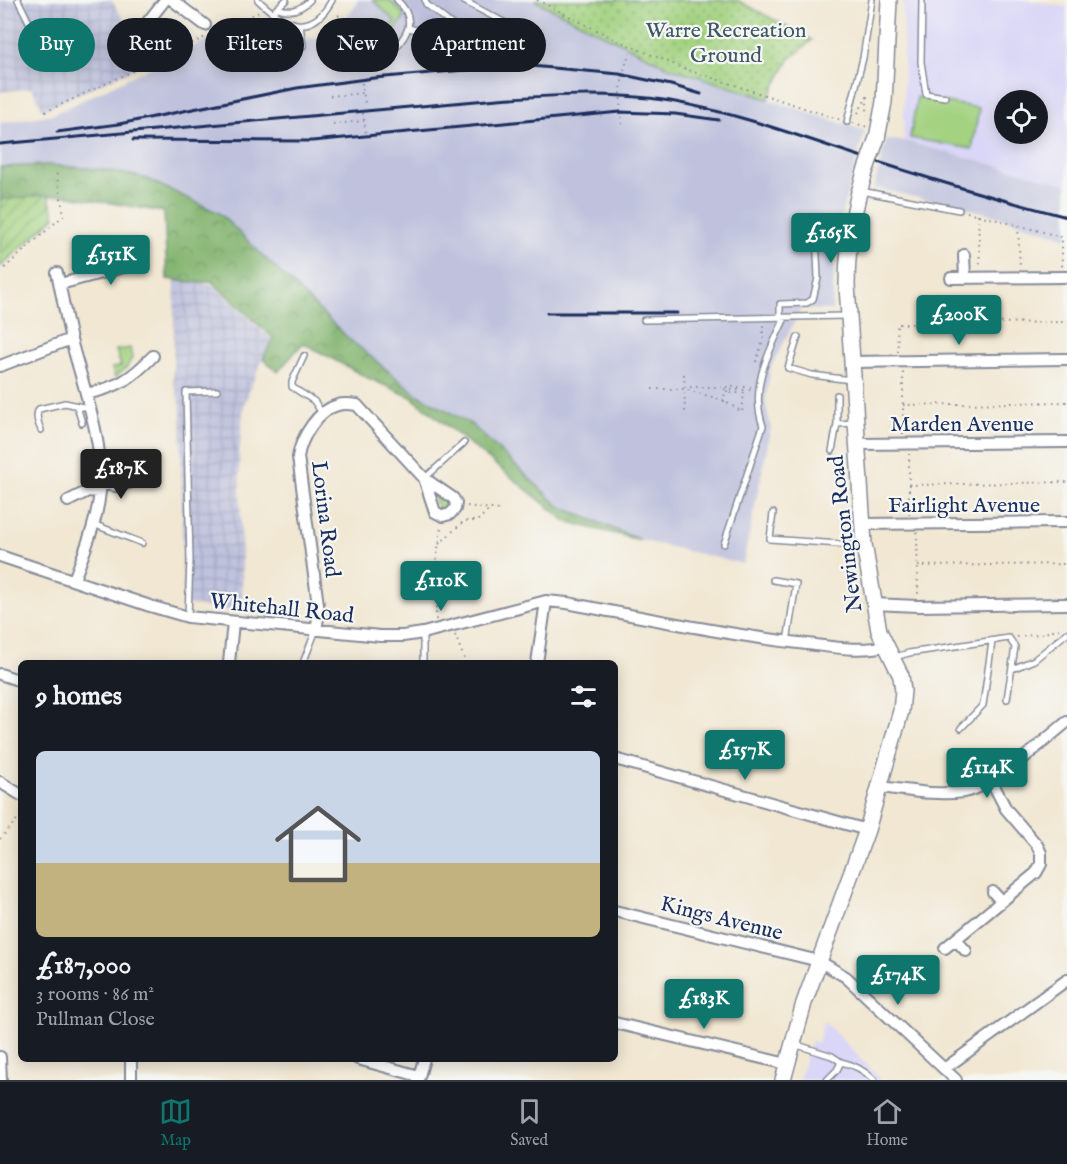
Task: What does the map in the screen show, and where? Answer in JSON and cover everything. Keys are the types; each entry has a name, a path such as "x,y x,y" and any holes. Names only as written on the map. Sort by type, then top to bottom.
{"main road":[{"name":"Newington Road","path":"783,1080 819,961 880,788 901,711 903,692 901,676 879,631 864,544 848,316 847,249 859,191 878,134 884,102 889,0"}],"street":[{"path":"150,18 165,0"},
{"path":"172,0 205,26"},
{"path":"60,284 124,267 123,254"},
{"path":"964,255 965,278"},
{"path":"57,273 100,459 100,488 93,524 74,580"},
{"path":"951,278 1064,277"},
{"path":"0,366 71,339"},
{"path":"86,394 112,388 137,373 153,356"},
{"path":"852,362 1067,359"},
{"name":"Lorina Road","path":"316,630 319,612 298,457 300,445 308,431 323,415 336,405 357,405 424,478 449,493 456,505"},
{"name":"Marden Avenue","path":"856,444 1067,442"},
{"name":"Lorina Road","path":"424,478 435,512 443,516"},
{"path":"68,501 88,491 139,480"},
{"path":"443,516 450,514 456,505"},
{"name":"Fairlight Avenue","path":"862,524 1067,522"},
{"name":"Whitehall Road","path":"0,556 150,606 188,616 233,622 380,636 403,636 423,633 546,601 787,642 889,652"},
{"path":"537,660 546,601"},
{"path":"873,604 918,606 1067,604"},
{"path":"229,660 233,622"},
{"path":"0,674 18,680"},
{"path":"880,788 930,793 964,792 992,782 1067,722"},
{"path":"618,760 867,830"},
{"path":"0,782 18,793"},
{"path":"945,948 1036,873 1041,864 1041,853 1037,845 1006,809 992,782"},
{"path":"993,892 1001,901"},
{"name":"Kings Avenue","path":"618,912 819,961 846,977 956,1080"},
{"path":"956,940 966,951"},
{"path":"944,1069 1067,980"},
{"path":"618,1024 787,1064"},
{"path":"0,1057 1,1080"},
{"path":"131,1062 132,1080"},
{"path":"368,1062 419,1078 423,1062"}],"lane":[{"path":"18,0 27,18"},
{"path":"258,0 279,18"},
{"path":"278,9 286,0"},
{"path":"269,10 278,9 287,12 295,10 310,0"},
{"path":"304,24 313,22 332,0"},
{"path":"397,0 410,17 409,28 399,41"},
{"path":"425,0 426,4 444,18"},
{"path":"462,0 496,18"},
{"path":"850,122 872,0"},
{"path":"922,0 921,62 924,88 926,94 945,97"},
{"path":"859,191 959,210"},
{"path":"724,544 763,426 758,408 758,388 770,347 783,318 780,304 807,303 813,300 818,278 816,232"},
{"path":"644,320 848,316"},
{"path":"798,337 788,368 812,375 853,380"},
{"path":"304,356 292,382 292,387 314,401 323,415"},
{"path":"188,616 190,560 186,392 217,391"},
{"path":"832,452 837,424 837,395"},
{"path":"41,430 37,412 39,409 65,403 89,406"},
{"path":"77,406 82,423"},
{"path":"837,424 855,423"},
{"path":"424,478 464,443"},
{"path":"87,464 100,459"},
{"path":"773,513 770,539 864,544"},
{"path":"93,524 141,543"},
{"path":"772,580 796,584 787,642"},
{"path":"304,660 316,630"},
{"path":"423,633 423,660"},
{"path":"1012,669 1034,660 1067,633"},
{"path":"889,652 909,653 1009,638 1015,647 1007,699"},
{"path":"962,728 983,705 992,642"},
{"path":"793,1043 854,1065 867,1072 874,1080"},
{"path":"827,1080 841,1062"}],"path":[{"path":"537,0 614,39 685,69 850,122 878,134"},
{"path":"45,112 269,10"},
{"path":"338,15 342,18"},
{"path":"622,124 620,109 622,80 630,53"},
{"path":"362,83 365,104"},
{"path":"330,96 364,93"},
{"path":"850,122 867,97 867,117"},
{"path":"363,113 366,134"},
{"path":"333,124 364,122"},
{"path":"0,272 64,215 56,171"},
{"path":"959,210 1062,237 1064,277"},
{"path":"978,214 980,278"},
{"path":"1018,225 1020,277"},
{"path":"918,606 918,566 909,485 897,324 1067,322"},
{"path":"684,374 685,412"},
{"path":"724,387 724,402"},
{"path":"652,389 751,387"},
{"path":"684,388 724,402 742,412 744,393 727,393 727,390 747,390"},
{"path":"903,405 1067,402"},
{"path":"909,485 1067,482"},
{"path":"456,505 500,510"},
{"path":"439,544 464,522 477,521 490,509"},
{"path":"436,629 436,563 443,516"},
{"path":"918,566 1067,564"},
{"path":"449,625 458,640 465,660"},
{"path":"1009,638 1041,634 1067,626"},
{"path":"0,839 18,818"}],"shaded area":[{"path":"0,0 111,0 123,18 107,18 107,72 127,72 43,110 32,88 0,92"},
{"path":"357,0 534,0 669,67 865,131 836,232 832,310 801,309 771,367 765,401 771,428 743,564 640,540 559,506 471,424 415,393 348,338 219,213 145,178 48,165 0,167 0,123 54,114 141,72 193,72 193,47 205,41 205,72 304,72 304,39 316,38 316,72 399,72 399,18 346,18 357,4"},
{"path":"903,0 1023,0 1067,7 1067,184 904,141"},
{"path":"886,140 904,141 1067,184 1067,238 983,212 874,188"},
{"path":"175,281 213,285 271,339 244,404 239,452 243,612 183,604 181,407 173,381"},
{"path":"824,1021 881,1080 799,1080 811,1041 818,1043"}],"green space":[{"path":"373,0 389,0 404,14 399,25 399,18 392,18"},
{"name":"Warre Recreation Ground","path":"534,0 737,0 812,40 789,60 768,99 669,67"},
{"path":"917,97 979,108 972,149 910,138"},
{"path":"48,165 99,169 145,178 219,213 348,338 415,393 471,424 559,506 640,540 567,522 411,397 368,378 303,343 278,372 263,359 273,338 211,281 201,283 167,279 164,212 63,195 0,200 0,167"},
{"path":"48,195 55,217 0,267 0,200"},
{"path":"130,348 132,358 127,367 115,378 112,368 121,366 116,350"},
{"path":"429,485 447,496 452,508 440,512"}],"railway":[{"path":"57,132 119,124 297,88 374,78 499,67 531,66 619,74 701,94"},
{"path":"0,144 498,99 627,96 670,101 732,115 949,184 1067,217"},
{"path":"133,140 312,141 620,112 675,114 719,120"},
{"path":"547,313 677,313"}]}
